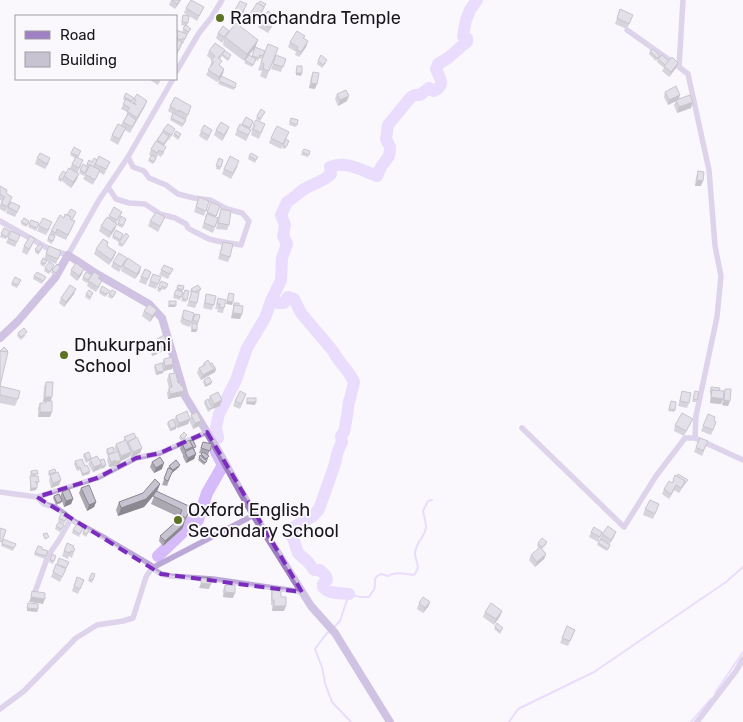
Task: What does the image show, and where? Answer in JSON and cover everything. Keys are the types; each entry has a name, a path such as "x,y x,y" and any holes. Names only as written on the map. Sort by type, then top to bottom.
{"street":[{"path":"178,69 199,33 222,0"},
{"path":"679,67 683,0"},
{"path":"627,30 688,74 709,170 715,246 721,276 717,317 696,416 695,438"},
{"path":"0,338 18,321 55,278 100,200 128,157 171,80"},
{"path":"108,187 116,199 129,203 145,204 160,214 175,218 186,224 193,232 209,239 241,245 249,221 242,213 227,209 210,200 178,194 166,185 149,178 144,171 133,167 128,157"},
{"path":"0,221 51,250 68,255 149,304 162,318 185,396 254,515 302,592 311,606 335,633 390,722"},
{"path":"522,428 624,527 656,476 684,438 695,438 743,460"},
{"path":"0,492 37,497 97,478 136,458 160,453 207,432"},
{"path":"37,497 44,504 55,506 70,519 105,538 161,574 213,579 302,592"},
{"path":"0,709 24,691 76,638 97,625 133,618 146,577 152,568 254,515"},
{"path":"35,592 48,556 70,519"},
{"path":"697,722 743,659"}],"highlighted area":[{"path":"207,432 302,592 161,574 37,497 97,478 136,458 160,453"}],"building":[{"path":"172,0 180,0 177,4"},
{"path":"191,0 204,7 199,16 186,8"},
{"path":"240,1 247,4 242,13 235,10"},
{"path":"260,1 266,4 264,7 258,4"},
{"path":"257,3 264,7 258,18 250,14"},
{"path":"620,9 633,15 629,24 617,18"},
{"path":"268,11 277,17 270,28 260,22 261,16 264,17"},
{"path":"183,15 189,16 188,23 182,22"},
{"path":"236,23 258,40 247,54 225,37"},
{"path":"186,25 191,29 188,32 183,28"},
{"path":"223,26 229,31 224,37 218,33"},
{"path":"178,31 187,34 185,39 183,38 182,40 178,39"},
{"path":"297,31 305,36 303,38 308,41 301,52 297,50 298,47 290,42"},
{"path":"178,40 182,42 178,50"},
{"path":"215,43 225,50 218,58 222,61 219,65 224,69 219,77 208,70 214,62 211,60 215,56 209,51"},
{"path":"268,44 278,48 269,71 263,69 264,64 261,62"},
{"path":"255,47 265,51 263,56 260,55 259,58 252,56"},
{"path":"653,49 660,56 657,58 650,51"},
{"path":"225,51 231,55 228,59 222,54"},
{"path":"249,55 256,59 253,65 245,60"},
{"path":"276,55 286,59 283,67 273,64"},
{"path":"321,55 327,60 323,65 318,61"},
{"path":"662,55 669,61 665,65 658,59"},
{"path":"672,57 678,63 671,72 664,66"},
{"path":"297,66 302,66 302,73 296,73"},
{"path":"313,72 319,73 317,84 311,83"},
{"path":"221,76 236,83 235,88 219,81"},
{"path":"676,86 680,95 669,100 665,92"},
{"path":"346,90 349,96 340,100 337,94"},
{"path":"126,93 134,98 132,101 124,97"},
{"path":"137,94 147,101 137,118 127,111 130,108 123,104 126,99 136,105 134,103 136,100 134,99"},
{"path":"690,95 693,102 679,107 676,100"},
{"path":"175,97 191,106 188,115 170,106"},
{"path":"261,109 265,112 260,119 257,116"},
{"path":"173,113 186,120 183,124 171,118"},
{"path":"128,114 136,120 132,127 123,122"},
{"path":"246,117 253,121 250,128 242,124"},
{"path":"291,118 298,120 297,125 290,122"},
{"path":"256,120 265,124 261,133 253,129 255,125 253,124"},
{"path":"221,122 229,127 224,135 216,130"},
{"path":"118,124 126,128 119,139 112,135"},
{"path":"168,124 175,129 171,135 163,130"},
{"path":"240,124 251,130 248,135 237,130"},
{"path":"204,125 212,130 209,136 201,131"},
{"path":"277,126 289,132 283,144 271,138"},
{"path":"176,131 181,134 179,137 174,134"},
{"path":"163,132 169,136 164,144 157,140"},
{"path":"286,139 289,141 286,147 283,145"},
{"path":"156,141 166,147 163,152 159,150 157,153 151,149"},
{"path":"74,147 81,151 78,156 71,153"},
{"path":"304,149 310,151 309,155 302,152"},
{"path":"40,153 50,158 47,164 37,158"},
{"path":"251,153 258,157 256,160 249,156"},
{"path":"152,155 156,158 154,162 149,159"},
{"path":"99,156 110,162 106,169 95,164"},
{"path":"230,156 239,161 233,173 224,169"},
{"path":"76,157 83,160 79,168 72,164"},
{"path":"94,158 97,160 94,167 87,164 89,160 92,162"},
{"path":"219,158 223,160 221,167 216,166"},
{"path":"83,164 88,167 85,173 80,170"},
{"path":"90,165 100,170 95,180 85,174"},
{"path":"69,168 79,174 73,182 64,176"},
{"path":"63,171 66,173 62,180 59,177"},
{"path":"698,171 704,172 703,181 697,180"},
{"path":"0,186 7,190 6,193 12,197 7,207 1,203 5,197 0,194"},
{"path":"199,197 209,201 206,211 196,207"},
{"path":"11,202 20,206 17,212 8,207"},
{"path":"211,202 220,206 216,216 207,212"},
{"path":"114,207 122,212 117,220 109,216"},
{"path":"71,209 76,212 72,220 67,215"},
{"path":"221,209 231,211 229,225 218,223"},
{"path":"156,212 165,217 160,226 150,221"},
{"path":"65,214 75,221 68,235 57,229 56,233 51,231 60,215 64,218"},
{"path":"207,214 218,218 215,227 204,223"},
{"path":"121,216 126,219 123,226 118,223"},
{"path":"107,217 117,224 111,232 101,226"},
{"path":"24,218 29,221 27,225 21,222"},
{"path":"43,218 52,222 48,230 39,226"},
{"path":"31,220 39,223 37,228 29,225"},
{"path":"4,228 10,231 7,237 1,234"},
{"path":"116,230 123,234 120,240 113,235"},
{"path":"11,231 20,235 17,242 8,238"},
{"path":"126,233 129,236 123,245 119,242"},
{"path":"50,234 55,236 53,241 48,239"},
{"path":"30,236 35,239 29,249 24,246"},
{"path":"103,239 108,242 108,247 116,252 111,260 96,249"},
{"path":"223,242 233,244 230,257 220,254"},
{"path":"40,244 43,246 39,252 35,249"},
{"path":"49,246 61,251 58,259 46,254"},
{"path":"119,253 127,258 121,267 113,262"},
{"path":"43,258 47,261 45,264 41,262"},
{"path":"128,258 141,267 137,274 123,266"},
{"path":"49,262 54,265 50,272 45,268"},
{"path":"76,263 84,269 79,276 71,270"},
{"path":"57,264 60,267 56,273 52,270"},
{"path":"164,265 173,269 170,274 161,270"},
{"path":"145,269 151,272 148,279 141,277"},
{"path":"37,272 46,277 43,281 34,276"},
{"path":"86,272 92,275 88,280 83,277"},
{"path":"94,272 100,276 98,278 102,281 98,287 88,281"},
{"path":"153,274 161,277 158,284 150,281"},
{"path":"15,277 21,280 18,285 12,283"},
{"path":"161,281 168,284 166,288 162,286 161,289 158,288"},
{"path":"70,285 76,289 66,302 61,298"},
{"path":"178,285 184,286 183,290 177,288"},
{"path":"198,285 201,289 195,292 192,291 191,289"},
{"path":"102,286 110,291 106,294 100,291"},
{"path":"89,290 93,293 90,297 86,294"},
{"path":"112,290 116,292 113,297 109,294"},
{"path":"176,290 183,292 181,297 174,295"},
{"path":"185,290 189,291 187,300 182,298"},
{"path":"192,291 199,293 197,303 189,301"},
{"path":"229,293 234,294 233,302 227,301"},
{"path":"206,294 216,296 214,305 205,303"},
{"path":"218,298 226,300 224,308 219,307 220,304 217,304"},
{"path":"169,301 176,301 176,305 169,305"},
{"path":"149,304 157,310 152,316 144,311"},
{"path":"234,305 243,306 242,314 233,313"},
{"path":"184,310 194,313 192,322 183,319"},
{"path":"195,314 200,315 198,322 193,320"},
{"path":"192,323 197,324 197,330 192,329"},
{"path":"24,328 27,332 21,337 18,333"},
{"path":"164,335 168,344 161,348 157,339"},
{"path":"155,344 158,351 153,353 150,346"},
{"path":"4,347 8,351 7,352 0,351"},
{"path":"0,351 8,352 0,386"},
{"path":"172,357 173,364 165,366 164,359"},
{"path":"208,360 214,369 203,375 199,368 205,365 204,363"},
{"path":"162,363 164,371 157,372 155,365"},
{"path":"176,373 178,383 183,386 184,391 170,394 169,388 172,387 169,374"},
{"path":"209,377 212,382 206,385 204,380"},
{"path":"46,382 53,382 52,397 45,397"},
{"path":"0,386 20,391 18,399 0,395"},
{"path":"711,387 720,388 719,391 712,390 711,392"},
{"path":"725,389 731,389 730,401 724,400"},
{"path":"712,390 724,391 723,399 711,397"},
{"path":"240,391 246,394 241,404 235,401"},
{"path":"682,391 691,393 689,403 680,401"},
{"path":"695,391 699,392 697,400 693,399"},
{"path":"218,392 222,400 214,404 210,396"},
{"path":"247,398 256,398 256,402 247,402"},
{"path":"208,399 212,408 209,409 205,401"},
{"path":"46,401 52,401 52,412 40,412 40,403 46,403"},
{"path":"671,401 676,402 675,410 669,409"},
{"path":"187,411 190,419 179,423 176,416"},
{"path":"197,412 201,421 195,423 191,415"},
{"path":"682,413 693,419 686,431 675,425"},
{"path":"708,414 715,417 714,421 716,422 713,430 703,426"},
{"path":"173,419 176,426 171,429 168,422"},
{"path":"184,432 187,435 183,439 180,436"},
{"path":"134,433 136,438 127,442 124,437"},
{"path":"137,437 142,448 133,452 128,442"},
{"path":"700,438 708,441 703,451 696,447"},
{"path":"126,440 131,452 121,456 116,444"},
{"path":"190,440 193,447 185,450 182,443"},
{"path":"193,440 196,447 192,448 190,441"},
{"path":"203,442 212,444 210,451 201,448"},
{"path":"113,447 114,452 109,454 107,449"},
{"path":"193,448 196,454 188,458 185,452"},
{"path":"118,451 121,460 111,462 108,455"},
{"path":"89,452 91,458 87,460 84,454"},
{"path":"203,452 209,456 206,459 201,454"},
{"path":"200,455 207,461 205,463 199,458"},
{"path":"97,456 102,464 94,467 90,459"},
{"path":"160,457 164,463 156,468 152,462"},
{"path":"82,459 90,471 83,474 75,461"},
{"path":"104,459 106,465 102,466 100,460"},
{"path":"176,460 180,465 173,470 169,466"},
{"path":"168,468 173,470 168,481 164,479"},
{"path":"55,469 56,472 50,474 49,471"},
{"path":"37,470 38,474 31,474 31,471"},
{"path":"58,472 61,480 53,483 50,475"},
{"path":"678,474 688,480 684,483 685,481 676,476"},
{"path":"675,475 685,481 681,488 676,485 671,494 664,489 669,481 672,483 674,481"},
{"path":"30,476 38,476 39,482 35,482 37,483 37,488 31,488"},
{"path":"155,479 160,484 146,499 121,508 119,502 143,493"},
{"path":"89,485 96,502 89,505 81,488"},
{"path":"69,489 73,499 66,501 62,492"},
{"path":"156,491 191,507 186,518 180,515 182,510 153,496"},
{"path":"59,494 62,501 57,503 54,496"},
{"path":"650,500 659,504 655,514 645,509"},
{"path":"62,512 68,515 65,521 59,518"},
{"path":"179,519 184,524 165,541 160,536"},
{"path":"59,522 64,525 61,529 56,526"},
{"path":"77,524 83,528 80,534 73,530"},
{"path":"608,526 616,532 611,540 602,534"},
{"path":"594,527 602,532 600,537 591,532"},
{"path":"0,528 6,530 2,542 0,541"},
{"path":"85,528 89,530 87,534 83,532"},
{"path":"47,533 49,537 45,539 43,534"},
{"path":"542,538 547,542 542,547 538,543"},
{"path":"3,539 16,544 14,548 2,544"},
{"path":"601,539 610,545 608,549 598,543"},
{"path":"67,543 74,546 73,552 64,551"},
{"path":"38,546 48,551 46,556 35,553"},
{"path":"540,547 546,554 537,562 531,555"},
{"path":"52,554 56,556 54,561 50,560"},
{"path":"59,558 69,562 66,568 57,564"},
{"path":"56,564 66,569 62,577 53,572"},
{"path":"92,573 95,574 93,580 89,579"},
{"path":"77,577 84,580 80,589 74,586"},
{"path":"201,577 211,578 211,584 201,583"},
{"path":"225,585 235,585 235,593 225,592"},
{"path":"272,588 281,588 281,597 286,597 286,606 274,606"},
{"path":"32,591 45,593 45,599 31,597"},
{"path":"423,597 430,602 425,608 419,603"},
{"path":"28,603 38,604 38,609 27,608"},
{"path":"491,603 502,611 496,619 485,612"},
{"path":"497,623 503,628 500,631 495,627"},
{"path":"567,626 575,630 570,641 562,638"}],"waterway":[{"path":"390,147 386,139 388,125 411,97 420,95 429,88 434,91 438,89 441,84 436,69 438,64 467,42 467,38 463,36 466,20 477,0"},
{"path":"271,301 281,280 282,258 287,244 283,236 285,225 281,215 287,202 306,188 331,174 330,167 336,165 348,165 377,176 390,151"},
{"path":"218,438 216,427 219,414 236,380 247,348 265,318 271,301 284,303 288,297 294,299 301,313 333,351 354,382 344,432 341,436 342,442 319,509 313,516 289,530 288,533 293,538 298,553 314,570 320,570 326,576 327,580 323,587 331,592 349,594"},
{"path":"158,556 181,534 185,527 191,522 198,520 207,493 223,465 216,452"},
{"path":"333,628 340,621 349,594 369,597 374,590 376,577 381,574 388,576 397,573 414,575 418,569 415,553 426,527 423,511 428,501 432,500"},
{"path":"509,722 518,709 594,672 726,582 743,567"},
{"path":"329,631 315,649 332,702 351,722"},
{"path":"715,693 743,652"},
{"path":"691,722 711,699"}],"place":[{"name":"Ramchandra Temple","path":"220,18"},
{"name":"Dhukurpani School","path":"64,355"},
{"name":"Oxford English Secondary School","path":"178,520"}]}
